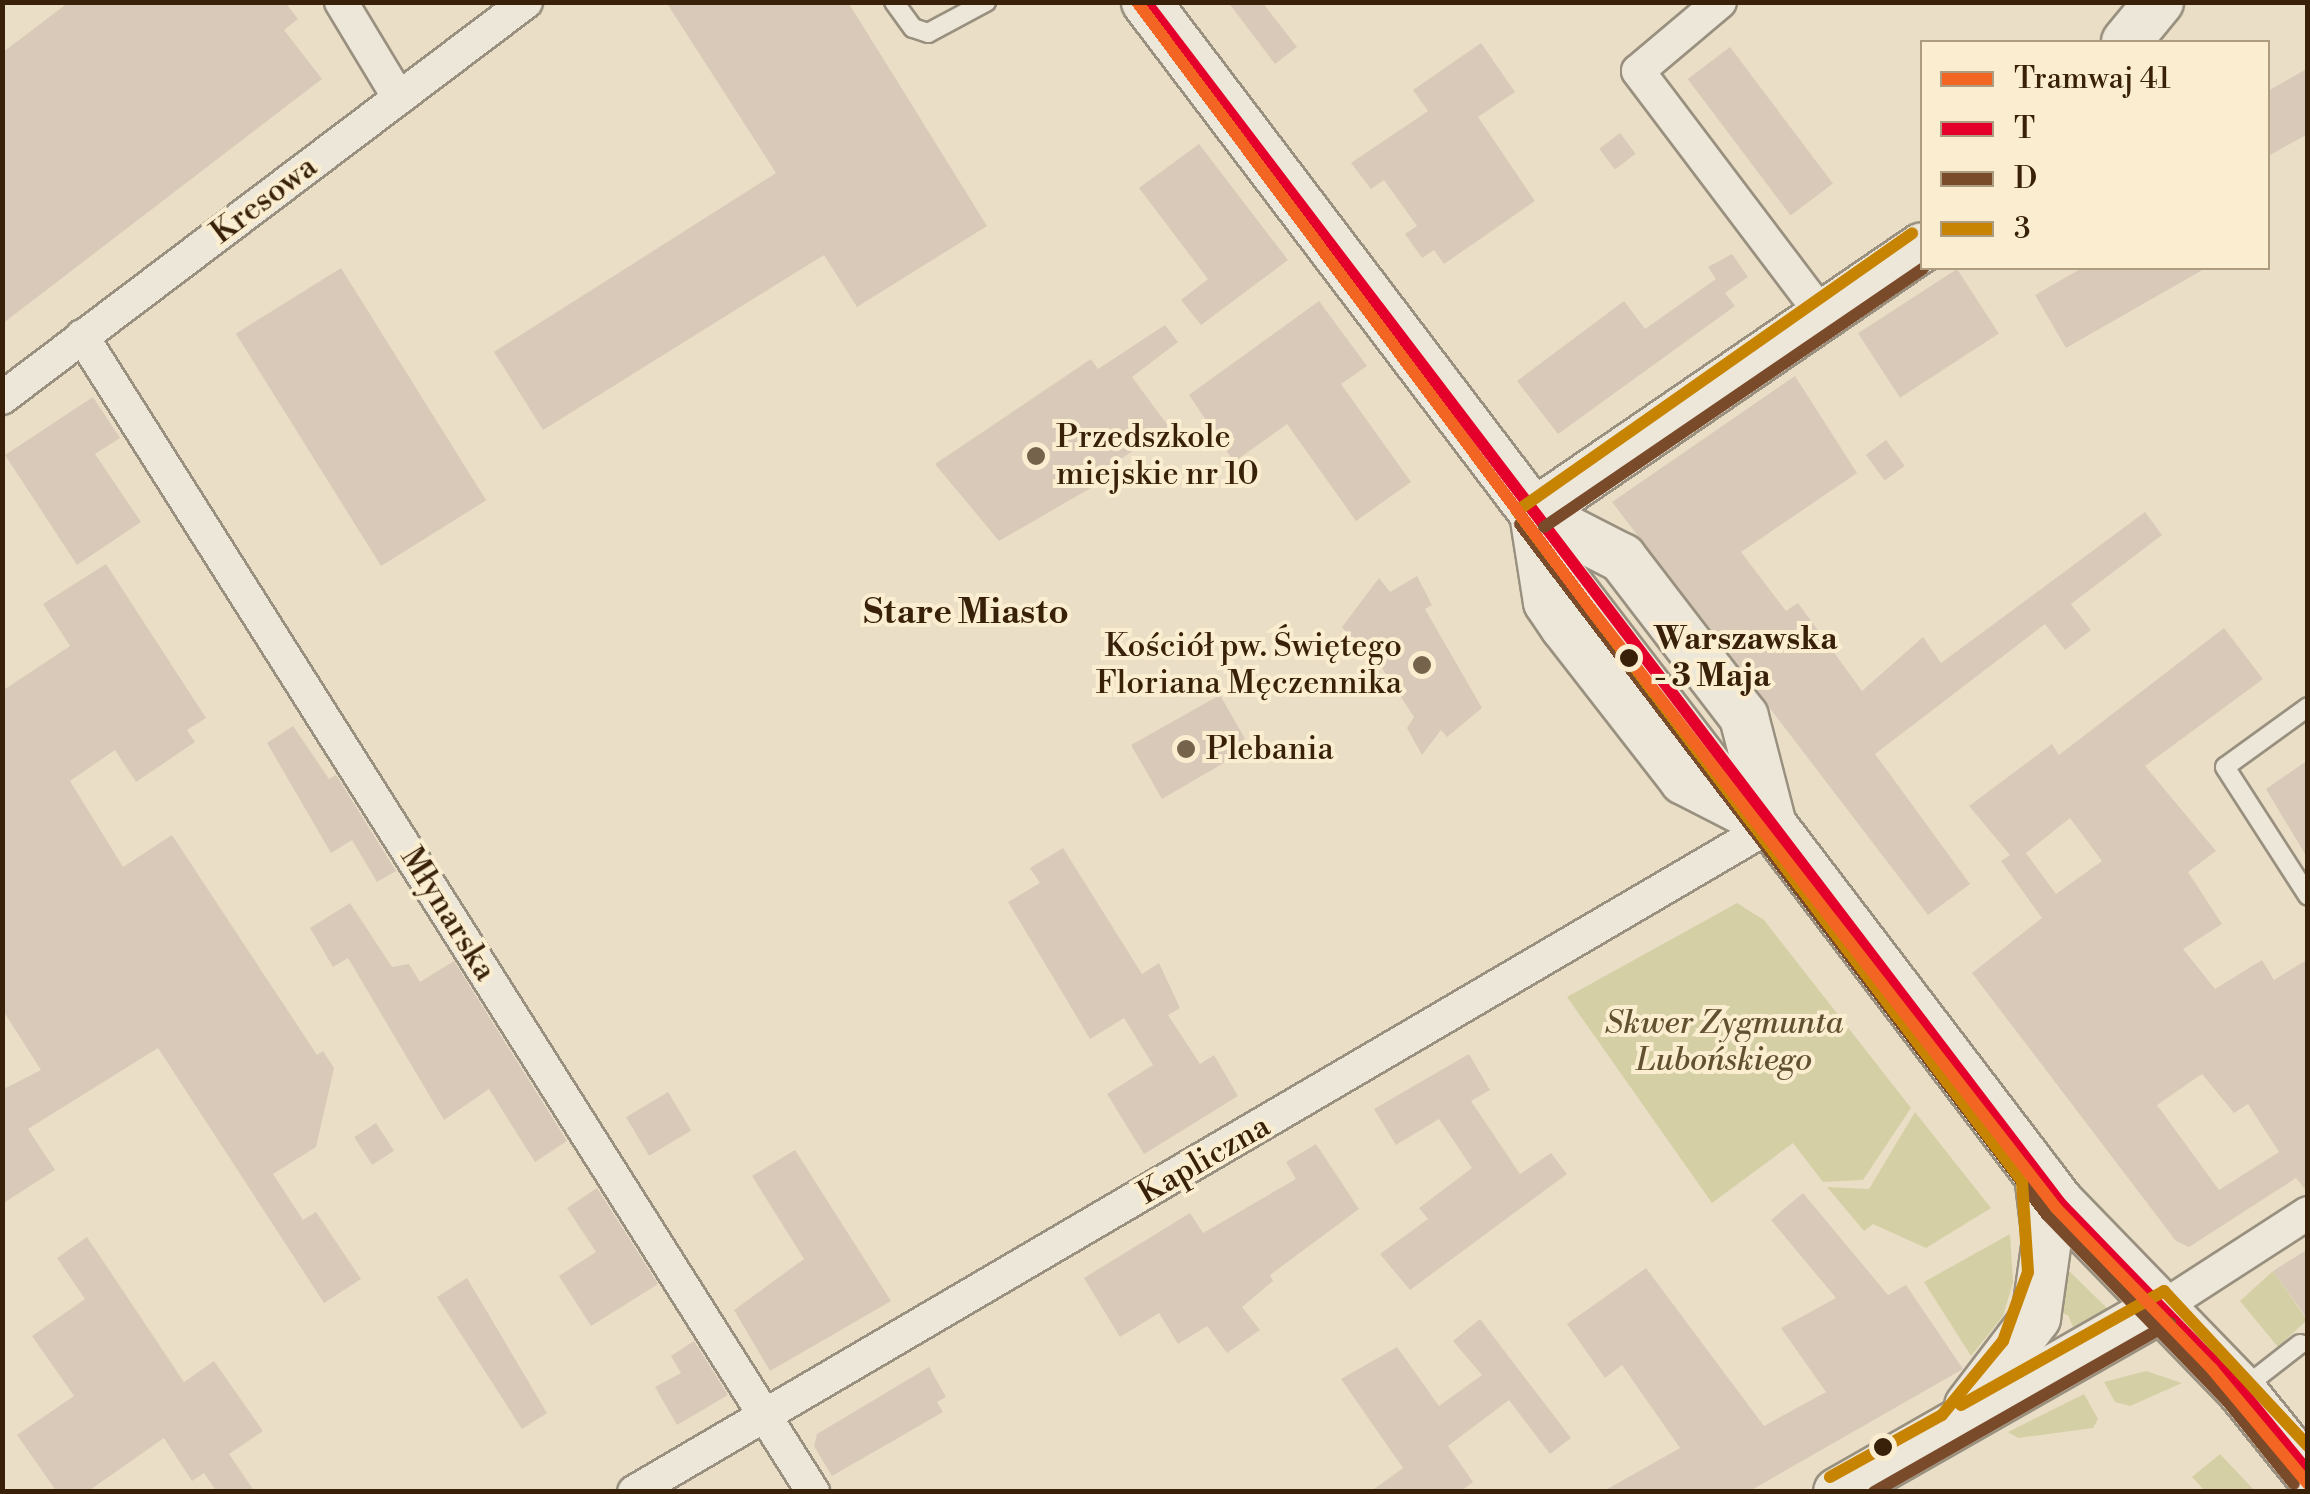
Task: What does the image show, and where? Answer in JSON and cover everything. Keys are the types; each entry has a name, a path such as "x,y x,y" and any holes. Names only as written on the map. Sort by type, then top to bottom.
{"street":[{"path":"342,2 400,98"},
{"name":"Kresowa","path":"2,398 526,2"},
{"path":"1146,2 1534,513 1622,558 1744,717 1772,825 2039,1175 2241,1390 2308,1473"},
{"path":"1720,2 1638,71 1822,314"},
{"path":"2128,40 2159,2"},
{"path":"1534,513 1920,248"},
{"name":"Młynarska","path":"82,336 813,1492"},
{"path":"1534,513 1548,602 1565,627 1684,780 1772,825"},
{"name":"Kapliczna","path":"634,1492 1772,825"},
{"path":"1953,1429 2036,1318 2047,1240 2039,1175"},
{"path":"1838,1492 2162,1308 2308,1213"}],"lane":[{"path":"894,2 914,28 928,33 986,3"},
{"path":"2308,707 2225,767 2308,896"},
{"path":"2241,1390 2300,1344"}],"green space":[{"name":"Skwer Zygmunta Lubońskiego","path":"1737,903 1764,920 1911,1108 1863,1180 1823,1182 1793,1143 1712,1203 1567,997"},
{"path":"1915,1112 1991,1208 1926,1248 1873,1224 1864,1231 1827,1187 1869,1189"},
{"path":"2010,1234 2013,1282 2003,1316 1971,1356 1924,1282"},
{"path":"2065,1267 2110,1311 2075,1332 2068,1315 2055,1312"},
{"path":"2273,1271 2307,1320 2278,1347 2240,1301"},
{"path":"2146,1371 2182,1383 2130,1406 2115,1402 2104,1382"},
{"path":"2084,1394 2098,1419 2093,1428 2018,1438 2008,1432"},
{"path":"2220,1454 2255,1491 2205,1491 2192,1477"}],"building":[{"path":"69,2 285,2 298,19 284,30 322,79 2,324 2,53"},
{"path":"666,2 848,2 987,226 857,307 824,255 543,430 494,352 776,173"},
{"path":"1228,2 1262,2 1297,47 1275,64"},
{"path":"1481,43 1515,92 1478,117 1535,201 1444,264 1434,250 1422,258 1405,234 1417,226 1384,180 1371,189 1351,163 1428,111 1413,90"},
{"path":"1730,47 1833,184 1791,215 1688,79"},
{"path":"2308,68 2308,134 2270,155 2270,90"},
{"path":"1620,133 1636,154 1615,169 1599,149"},
{"path":"1199,144 1288,260 1201,325 1181,300 1208,279 1139,188"},
{"path":"1732,254 1748,277 1725,293 1735,306 1558,434 1517,381 1624,301 1645,329 1716,279 1708,267"},
{"path":"341,268 486,500 381,566 236,334"},
{"path":"1958,270 1999,334 1900,398 1858,333"},
{"path":"2079,270 2202,270 2066,348 2035,295"},
{"path":"1319,301 1367,366 1341,384 1411,482 1356,521 1287,424 1234,462 1189,395"},
{"name":"Przedszkole miejskie nr 10","path":"1165,325 1178,342 1132,377 1169,427 1092,478 1096,485 999,541 935,464 1091,359 1098,369"},
{"path":"1795,376 1857,473 1741,552 1786,611 1798,603 1862,691 1923,637 1941,663 2145,512 2162,535 2071,604 2091,630 2065,650 2045,624 1875,754 1970,884 1928,915 1612,502"},
{"path":"93,397 120,438 95,454 141,522 77,565 5,455"},
{"path":"1886,440 1905,466 1885,481 1866,455"},
{"path":"106,564 206,718 187,730 195,742 136,782 115,750 70,781 123,867 172,835 317,1055 323,1051 334,1068 316,1147 273,1174 303,1220 316,1212 361,1279 324,1303 158,1048 28,1129 55,1170 2,1204 2,1090 41,1070 2,1009 2,691 70,646 43,604"},
{"name":"Kościół pw. Świętego Floriana Męczennika","path":"1417,576 1432,605 1425,609 1482,708 1447,737 1441,730 1422,755 1407,728 1414,717 1368,647 1362,651 1342,627 1379,578 1390,592"},
{"path":"2224,628 2263,679 2145,766 2216,851 2188,872 2222,924 2183,949 2215,989 2262,960 2274,980 2308,959 2308,1193 2296,1178 2189,1247 2176,1241 1972,973 2042,918 2001,861 2010,855 1969,806 2052,744 2059,755","holes":["2070,818 2102,861 2056,894 2026,853","2202,1074 2234,1113 2248,1104 2279,1152 2219,1190 2157,1105"]},
{"name":"Plebania","path":"1220,695 1245,739 1235,744 1241,753 1162,799 1131,745"},
{"path":"293,726 329,779 336,775 396,871 377,882 352,840 331,853 267,743"},
{"path":"2308,760 2308,859 2266,789"},
{"path":"1063,848 1142,974 1159,963 1180,1008 1168,1015 1200,1064 1214,1055 1238,1096 1144,1154 1107,1094 1153,1065 1124,1018 1090,1039 1008,902 1040,883 1030,868"},
{"path":"350,903 392,967 409,964 420,982 454,961 567,1141 535,1162 489,1089 444,1120 348,958 333,967 310,928"},
{"path":"1469,1054 1490,1090 1471,1101 1520,1174 1551,1153 1567,1174 1410,1290 1380,1254 1428,1219 1419,1208 1472,1168 1439,1119 1396,1145 1374,1109"},
{"path":"668,1092 691,1131 649,1156 626,1117"},
{"path":"376,1123 394,1151 372,1165 354,1137"},
{"path":"1316,1144 1359,1209 1270,1275 1273,1281 1242,1307 1260,1330 1227,1353 1207,1326 1178,1344 1159,1313 1120,1337 1084,1278 1190,1213 1203,1233 1296,1179 1286,1162"},
{"path":"795,1150 891,1301 770,1371 734,1310 804,1259 752,1176"},
{"path":"597,1188 658,1284 591,1326 559,1276 596,1252 567,1208"},
{"path":"1803,1193 1888,1295 1906,1285 1963,1369 1748,1492 1602,1492 1680,1448 1622,1365 1605,1378 1567,1324 1646,1268 1764,1426 1826,1392 1781,1328 1836,1298 1771,1220"},
{"path":"87,1237 184,1382 214,1361 263,1431 229,1454 255,1492 217,1492 204,1473 192,1481 164,1438 87,1492 57,1492 17,1435 74,1396 32,1336 85,1299 57,1258"},
{"path":"2308,1249 2308,1320 2273,1271"},
{"path":"467,1278 547,1413 522,1429 437,1297"},
{"path":"1480,1319 1571,1438 1550,1454 1509,1400 1448,1446 1473,1482 1460,1492 1370,1492 1403,1468 1341,1379 1397,1347 1439,1406 1482,1375 1453,1341"},
{"path":"694,1341 728,1395 677,1425 655,1387 681,1373 671,1356"},
{"path":"929,1367 946,1397 937,1402 943,1412 832,1476 814,1446 817,1434"}],"tram line":[{"name":"41","path":"1137,2 1590,608 2056,1208 2212,1369 2308,1484"}],"transit line":[{"name":"T","path":"1146,2 2061,1204 2241,1390 2308,1472"},
{"name":"3","path":"1830,1477 1942,1415 2003,1341 2028,1272 2022,1181 1517,511 1912,233"},
{"name":"D","path":"1544,527 1920,270"},
{"name":"D","path":"1520,524 2047,1215 2228,1402 2294,1484"},
{"name":"3","path":"1961,1405 2164,1291 2308,1446"},
{"name":"D","path":"1874,1492 2170,1323"}],"place":[{"name":"Przedszkole miejskie nr 10","path":"1036,456"},
{"name":"Warszawska - 3 Maja","path":"1629,658"},
{"name":"Kościół pw. Świętego Floriana Męczennika","path":"1422,665"},
{"name":"Plebania","path":"1186,749"}],"district":[{"name":"Stare Miasto","path":"966,613"}]}
